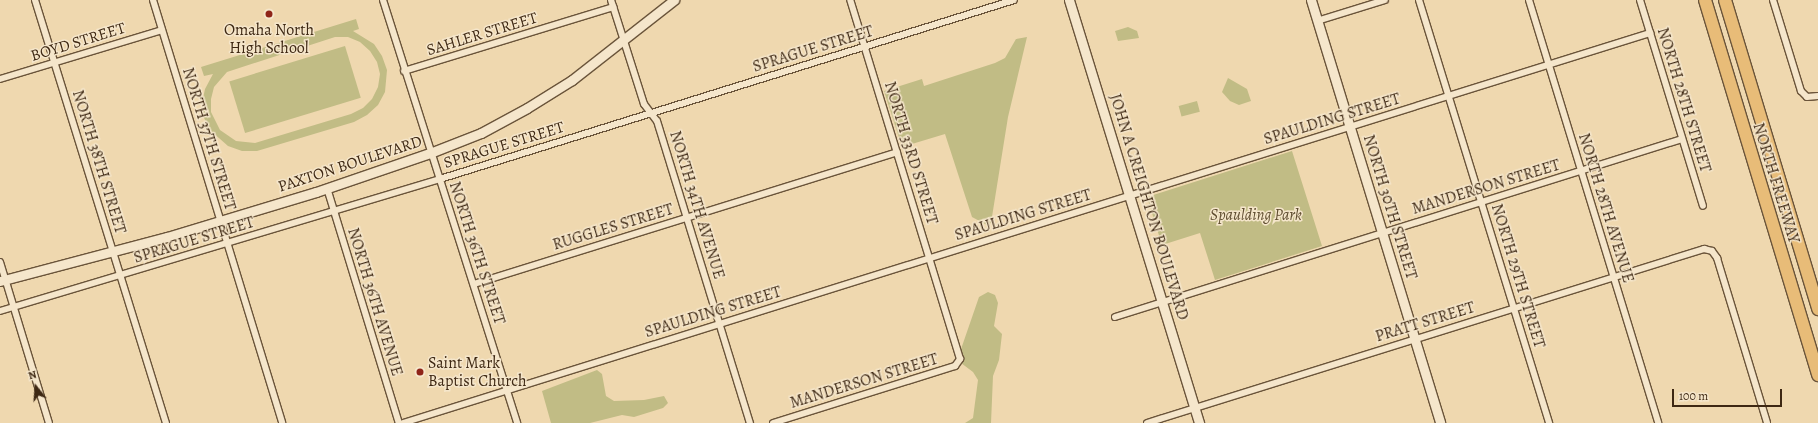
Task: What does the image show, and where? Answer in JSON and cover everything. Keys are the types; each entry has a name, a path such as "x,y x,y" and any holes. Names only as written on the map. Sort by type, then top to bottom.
{"highway":[{"name":"NORTH FREEWAY","path":"1705,0 1818,375"},
{"name":"NORTH FREEWAY","path":"1725,0 1818,309"}],"street":[{"name":"NORTH 38TH STREET","path":"36,0 166,423"},
{"name":"NORTH 37TH STREET","path":"153,0 282,423"},
{"name":"NORTH 36TH STREET","path":"383,0 404,72 474,284 517,423"},
{"name":"NORTH 34TH AVENUE","path":"611,0 644,104 658,120 750,423"},
{"name":"PAXTON BOULEVARD","path":"3,280 114,252 221,221 430,154 481,133 527,108 572,80 674,0"},
{"name":"NORTH 33RD STREET","path":"850,0 898,152 960,359"},
{"name":"SPRAGUE STREET","path":"0,311 440,179 1014,0"},
{"name":"JOHN A CREIGHTON BOULEVARD","path":"1069,0 1199,423"},
{"name":"NORTH 30TH STREET","path":"1311,0 1440,423"},
{"path":"1317,21 1385,0"},
{"name":"NORTH 29TH STREET","path":"1419,0 1550,423"},
{"name":"NORTH 28TH AVENUE","path":"1529,0 1658,423"},
{"name":"NORTH 28TH STREET","path":"1640,0 1703,206"},
{"path":"1773,0 1800,89 1805,96 1818,96"},
{"name":"SAHLER STREET","path":"404,72 613,7"},
{"name":"BOYD STREET","path":"0,79 162,30"},
{"name":"SPAULDING STREET","path":"403,423 1650,33"},
{"name":"MANDERSON STREET","path":"1115,317 1682,139"},
{"name":"RUGGLES STREET","path":"474,284 898,152"},
{"name":"NORTH 36TH AVENUE","path":"327,188 399,423"},
{"name":"PRATT STREET","path":"1147,423 1700,250 1712,251 1716,258 1767,423"},
{"path":"0,262 3,280 14,307 49,423"},
{"name":"MANDERSON STREET","path":"773,423 955,366 960,359"}],"green space":[{"path":"356,19 359,29 353,31 374,44 382,56 387,70 385,92 378,105 367,115 354,122 257,151 242,151 228,146 211,131 204,118 202,103 205,89 213,74 204,76 201,67","holes":["335,37 348,37 360,42 370,51 377,62 380,74 378,87 372,99 363,108 351,114 255,143 236,141 220,130 211,112 211,99 214,87 227,72"]},
{"path":"1128,27 1137,31 1139,38 1118,41 1115,31"},
{"path":"1027,37 1008,117 991,223 987,225 972,217 945,134 902,147 884,91 922,79 924,86 995,63 1005,58 1016,39"},
{"path":"345,46 361,98 245,133 229,81"},
{"path":"1228,78 1247,89 1251,101 1239,105 1230,101 1222,92"},
{"path":"1197,101 1200,112 1181,117 1179,106"},
{"name":"Spaulding Park","path":"1292,151 1322,246 1215,280 1200,233 1162,245 1147,197"},
{"path":"988,292 995,295 998,303 994,326 1002,334 999,360 993,376 991,423 965,423 973,418 978,380 973,372 961,363 960,352 979,297"},
{"path":"597,370 602,374 606,396 614,401 644,400 664,396 668,403 663,408 634,417 622,415 590,423 551,423 542,391"}],"place":[{"name":"Omaha North High School","path":"269,14"},
{"name":"Saint Mark Baptist Church","path":"420,372"}]}
